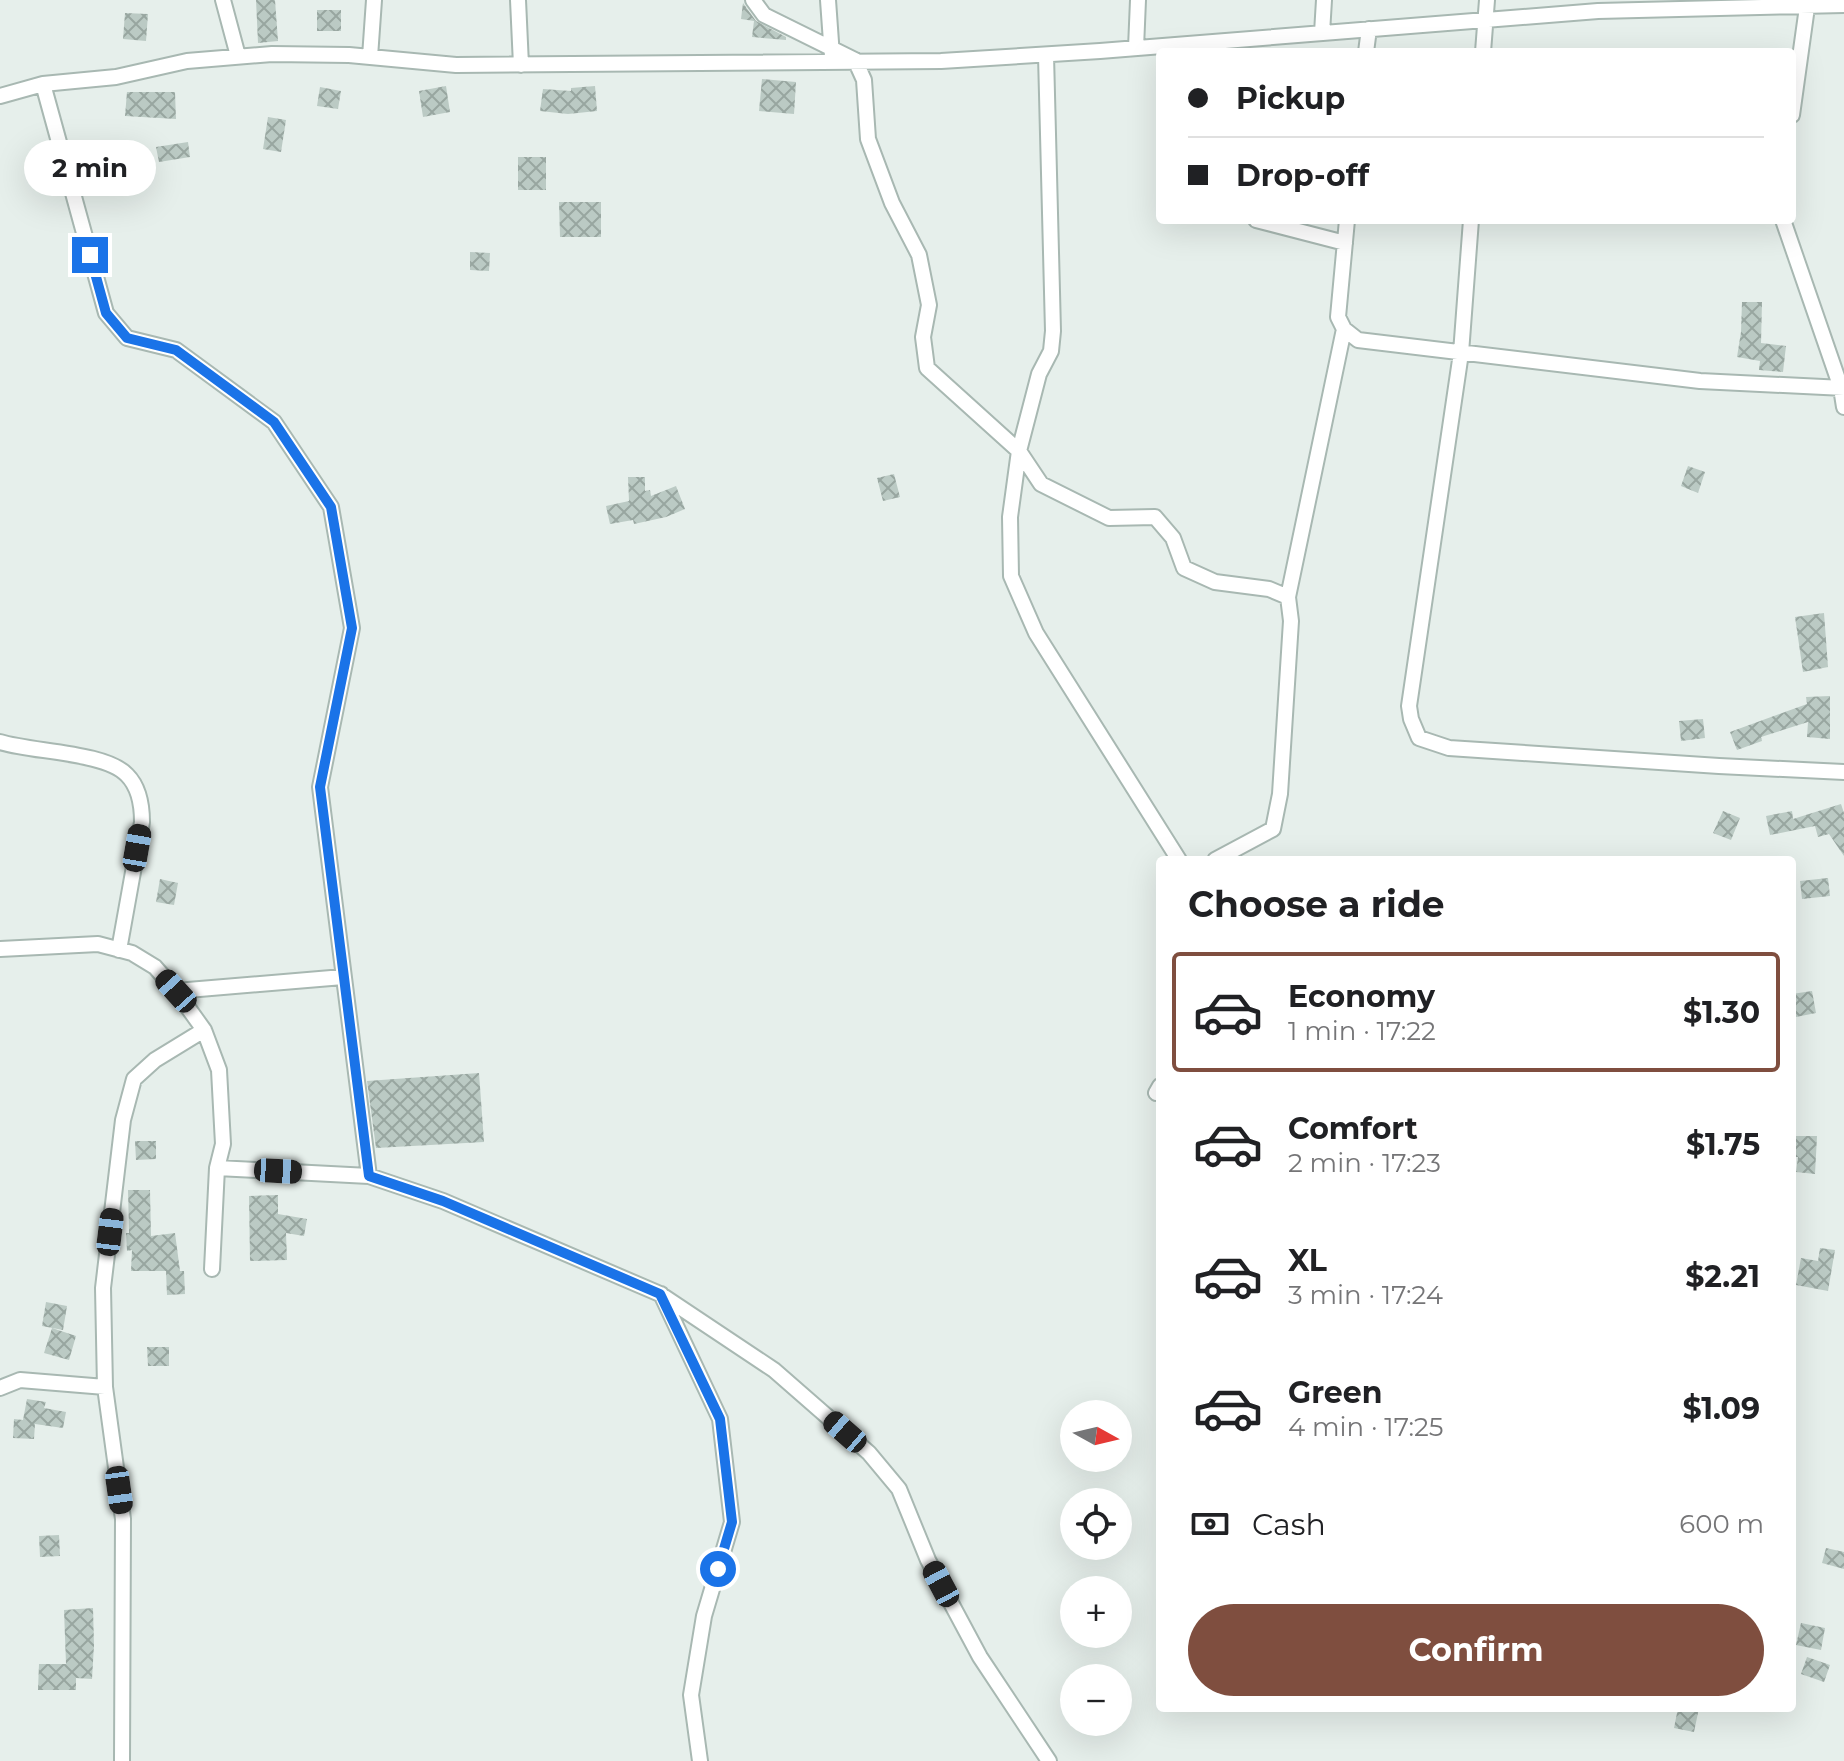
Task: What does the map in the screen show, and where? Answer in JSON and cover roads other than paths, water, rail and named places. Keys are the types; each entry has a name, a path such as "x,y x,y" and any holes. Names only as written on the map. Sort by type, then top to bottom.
{"street":[{"path":"223,0 238,56"},
{"path":"370,57 374,0"},
{"path":"518,0 521,65"},
{"path":"753,0 764,15 832,54 855,60 941,61 1136,48 1221,47 1322,33 1643,5 1844,5"},
{"path":"828,0 832,54"},
{"path":"1136,48 1138,0"},
{"path":"1322,33 1324,0"},
{"path":"1483,48 1487,0"},
{"path":"1796,87 1808,3"},
{"path":"1367,48 1369,29"},
{"path":"0,96 43,84 116,77 187,61 272,54 370,57 456,65 521,65 832,54"},
{"path":"1046,55 1053,331 1051,351 1039,374 1019,451 1010,517 1011,576 1036,633 1176,856"},
{"path":"855,60 864,80 868,139 892,203 919,255 929,305 923,337 927,368 1019,451 1041,484 1109,518 1155,517 1173,538 1184,568 1215,582 1269,589 1288,597"},
{"path":"43,84 106,313 127,338 176,350 274,422 331,507 352,628 320,787 369,1176"},
{"path":"1271,224 1345,243"},
{"path":"1347,224 1338,317 1344,329 1358,340 1700,381 1842,388"},
{"path":"1471,224 1461,353 1409,706 1419,738 1449,748 1844,772"},
{"path":"1784,224 1842,388 1844,407"},
{"path":"1222,856 1273,829 1280,794 1291,621 1288,597 1344,329"},
{"path":"0,742 106,762 127,774 139,800 142,822 119,950"},
{"path":"0,949 98,944 132,953 155,967 204,1030 219,1070 223,1144 217,1168 212,1269"},
{"path":"176,991 343,977"},
{"path":"122,1761 123,1519 105,1387 103,1288 123,1120 134,1079 155,1060 204,1030"},
{"path":"217,1168 369,1176 443,1201 660,1294 774,1370 869,1453 899,1489 928,1560 972,1643 1049,1761"},
{"path":"660,1294 720,1419 732,1522 704,1616 691,1695 700,1761"},
{"path":"0,1388 20,1380 105,1387"}]}
